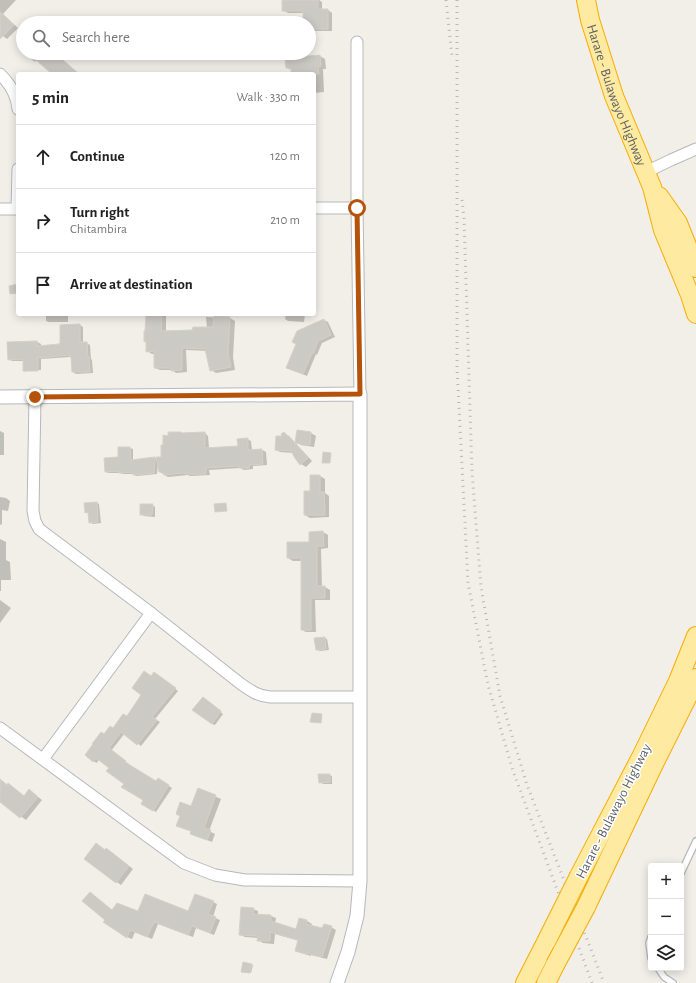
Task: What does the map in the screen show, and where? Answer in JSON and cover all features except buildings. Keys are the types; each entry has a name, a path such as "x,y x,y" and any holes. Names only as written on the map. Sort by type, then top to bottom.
{"highway":[{"name":"Harare - Bulawayo Highway","path":"586,0 590,20 614,96 649,180 663,230 690,295 696,314"},
{"name":"Harare - Bulawayo Highway","path":"649,180 678,223 696,268"},
{"name":"Harare - Bulawayo Highway","path":"525,983 645,748 678,681 696,636"},
{"name":"Harare - Bulawayo Highway","path":"546,983 586,907 696,678"}],"street":[{"path":"337,983 348,952 357,916 360,881 360,394 357,208 358,42"},
{"path":"0,74 14,92 16,99"},
{"path":"649,180 671,160 696,149"},
{"path":"316,208 357,208"},
{"path":"0,209 16,209"},
{"path":"0,397 360,394"},
{"path":"35,397 33,511 34,521 39,529 151,613 254,694 270,698 360,697"},
{"path":"43,759 151,613"},
{"path":"0,728 184,863 215,875 245,880 360,881"}],"lane":[{"path":"684,867 696,841"},
{"path":"660,971 664,977 673,983"}],"railway":[{"path":"446,0 452,56"},
{"path":"457,0 457,368 468,583 488,685 513,771 592,983"},
{"path":"462,200 464,218 472,472 481,587 500,696 527,785 604,983"}],"route":[{"path":"35,397 360,394 357,208"}]}
